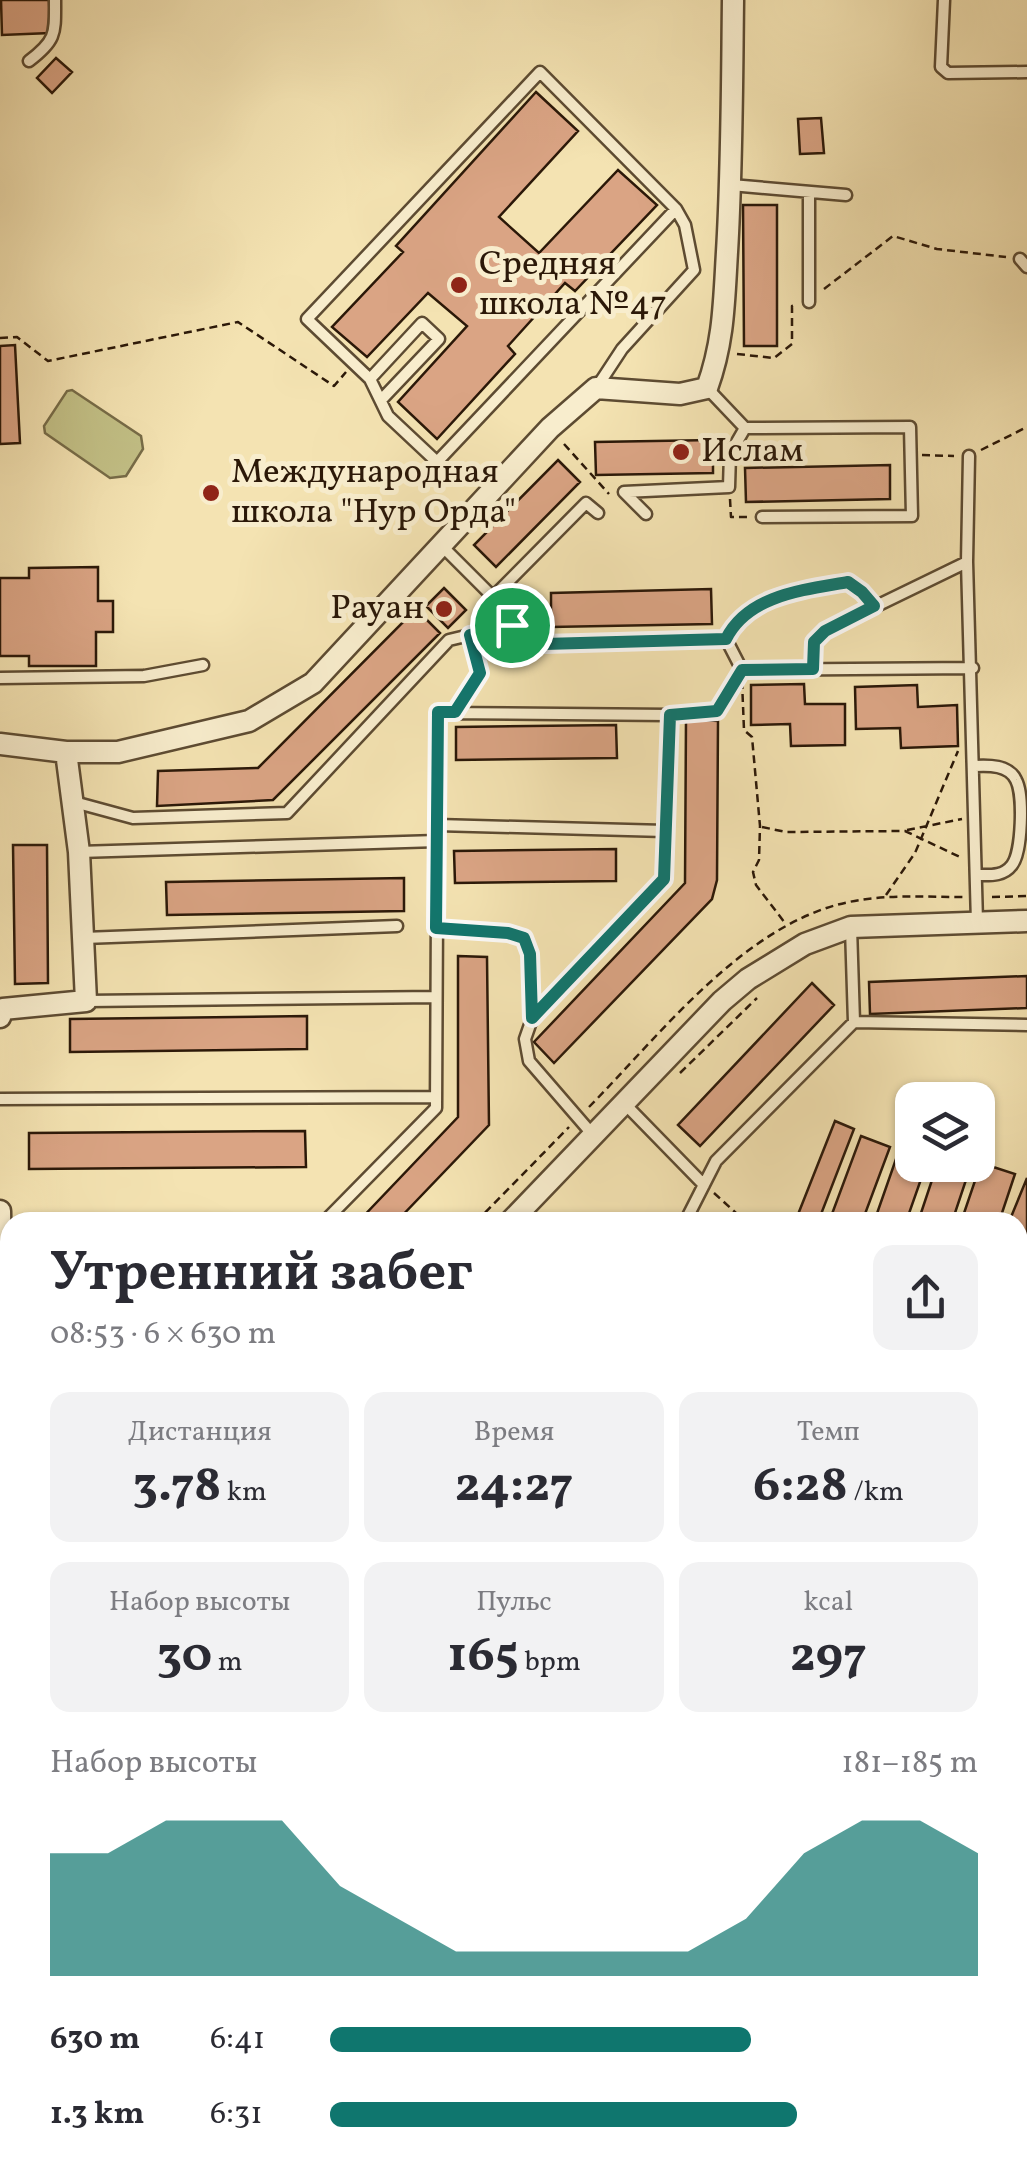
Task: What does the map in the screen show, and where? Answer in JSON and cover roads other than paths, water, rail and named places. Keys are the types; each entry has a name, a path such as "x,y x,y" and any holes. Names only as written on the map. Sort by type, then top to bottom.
{"street":[{"path":"0,744 66,752 118,752 249,721 313,682 550,428 596,388 680,394 708,388 720,352 731,185 734,0"},
{"path":"0,1017 4,1010 86,1000 79,852 66,752"},
{"path":"520,1212 722,1000 748,979 806,944 851,927 1027,921"},
{"path":"0,1210 0,1223"}],"lane":[{"path":"29,60 55,36 55,0"},
{"path":"944,0 944,71 1027,72"},
{"path":"596,388 622,349 694,270 685,225 676,209 540,72 307,318 370,379 388,416 437,462 676,209"},
{"path":"731,185 846,195"},
{"path":"808,302 809,192"},
{"path":"370,379 422,322 438,339 382,399"},
{"path":"708,388 744,428 910,428 912,516 762,517"},
{"path":"646,514 624,492 729,488 730,454 744,428"},
{"path":"969,456 977,922"},
{"path":"493,597 586,503 598,513"},
{"path":"440,544 493,597 512,625 544,644 726,639 742,670 973,668"},
{"path":"813,669 814,642 825,631 968,562"},
{"path":"74,802 134,818 286,813 449,640 512,625"},
{"path":"0,678 144,676 203,665"},
{"path":"455,712 480,673"},
{"path":"334,1212 436,1108 438,712 670,715 664,879 532,1018"},
{"path":"974,766 1007,770 1017,781 1020,804 1019,849 1011,868 998,875 976,871"},
{"path":"437,825 665,831"},
{"path":"79,852 437,841"},
{"path":"84,938 397,926"},
{"path":"851,927 854,1022"},
{"path":"436,928 508,933 524,938 530,954 532,1018 525,1038 529,1061 593,1135"},
{"path":"86,1000 436,997"},
{"path":"690,1212 716,1161 854,1022 1027,1025"},
{"path":"0,1099 436,1097"},
{"path":"624,1104 704,1184"},
{"path":"0,1678 0,1689"}],"place":[{"name":"Средняя школа №47","path":"459,285"},
{"name":"Ислам","path":"681,452"},
{"name":"Международная школа \"Нур Орда\"","path":"211,493"},
{"name":"Рауан","path":"444,609"}]}
